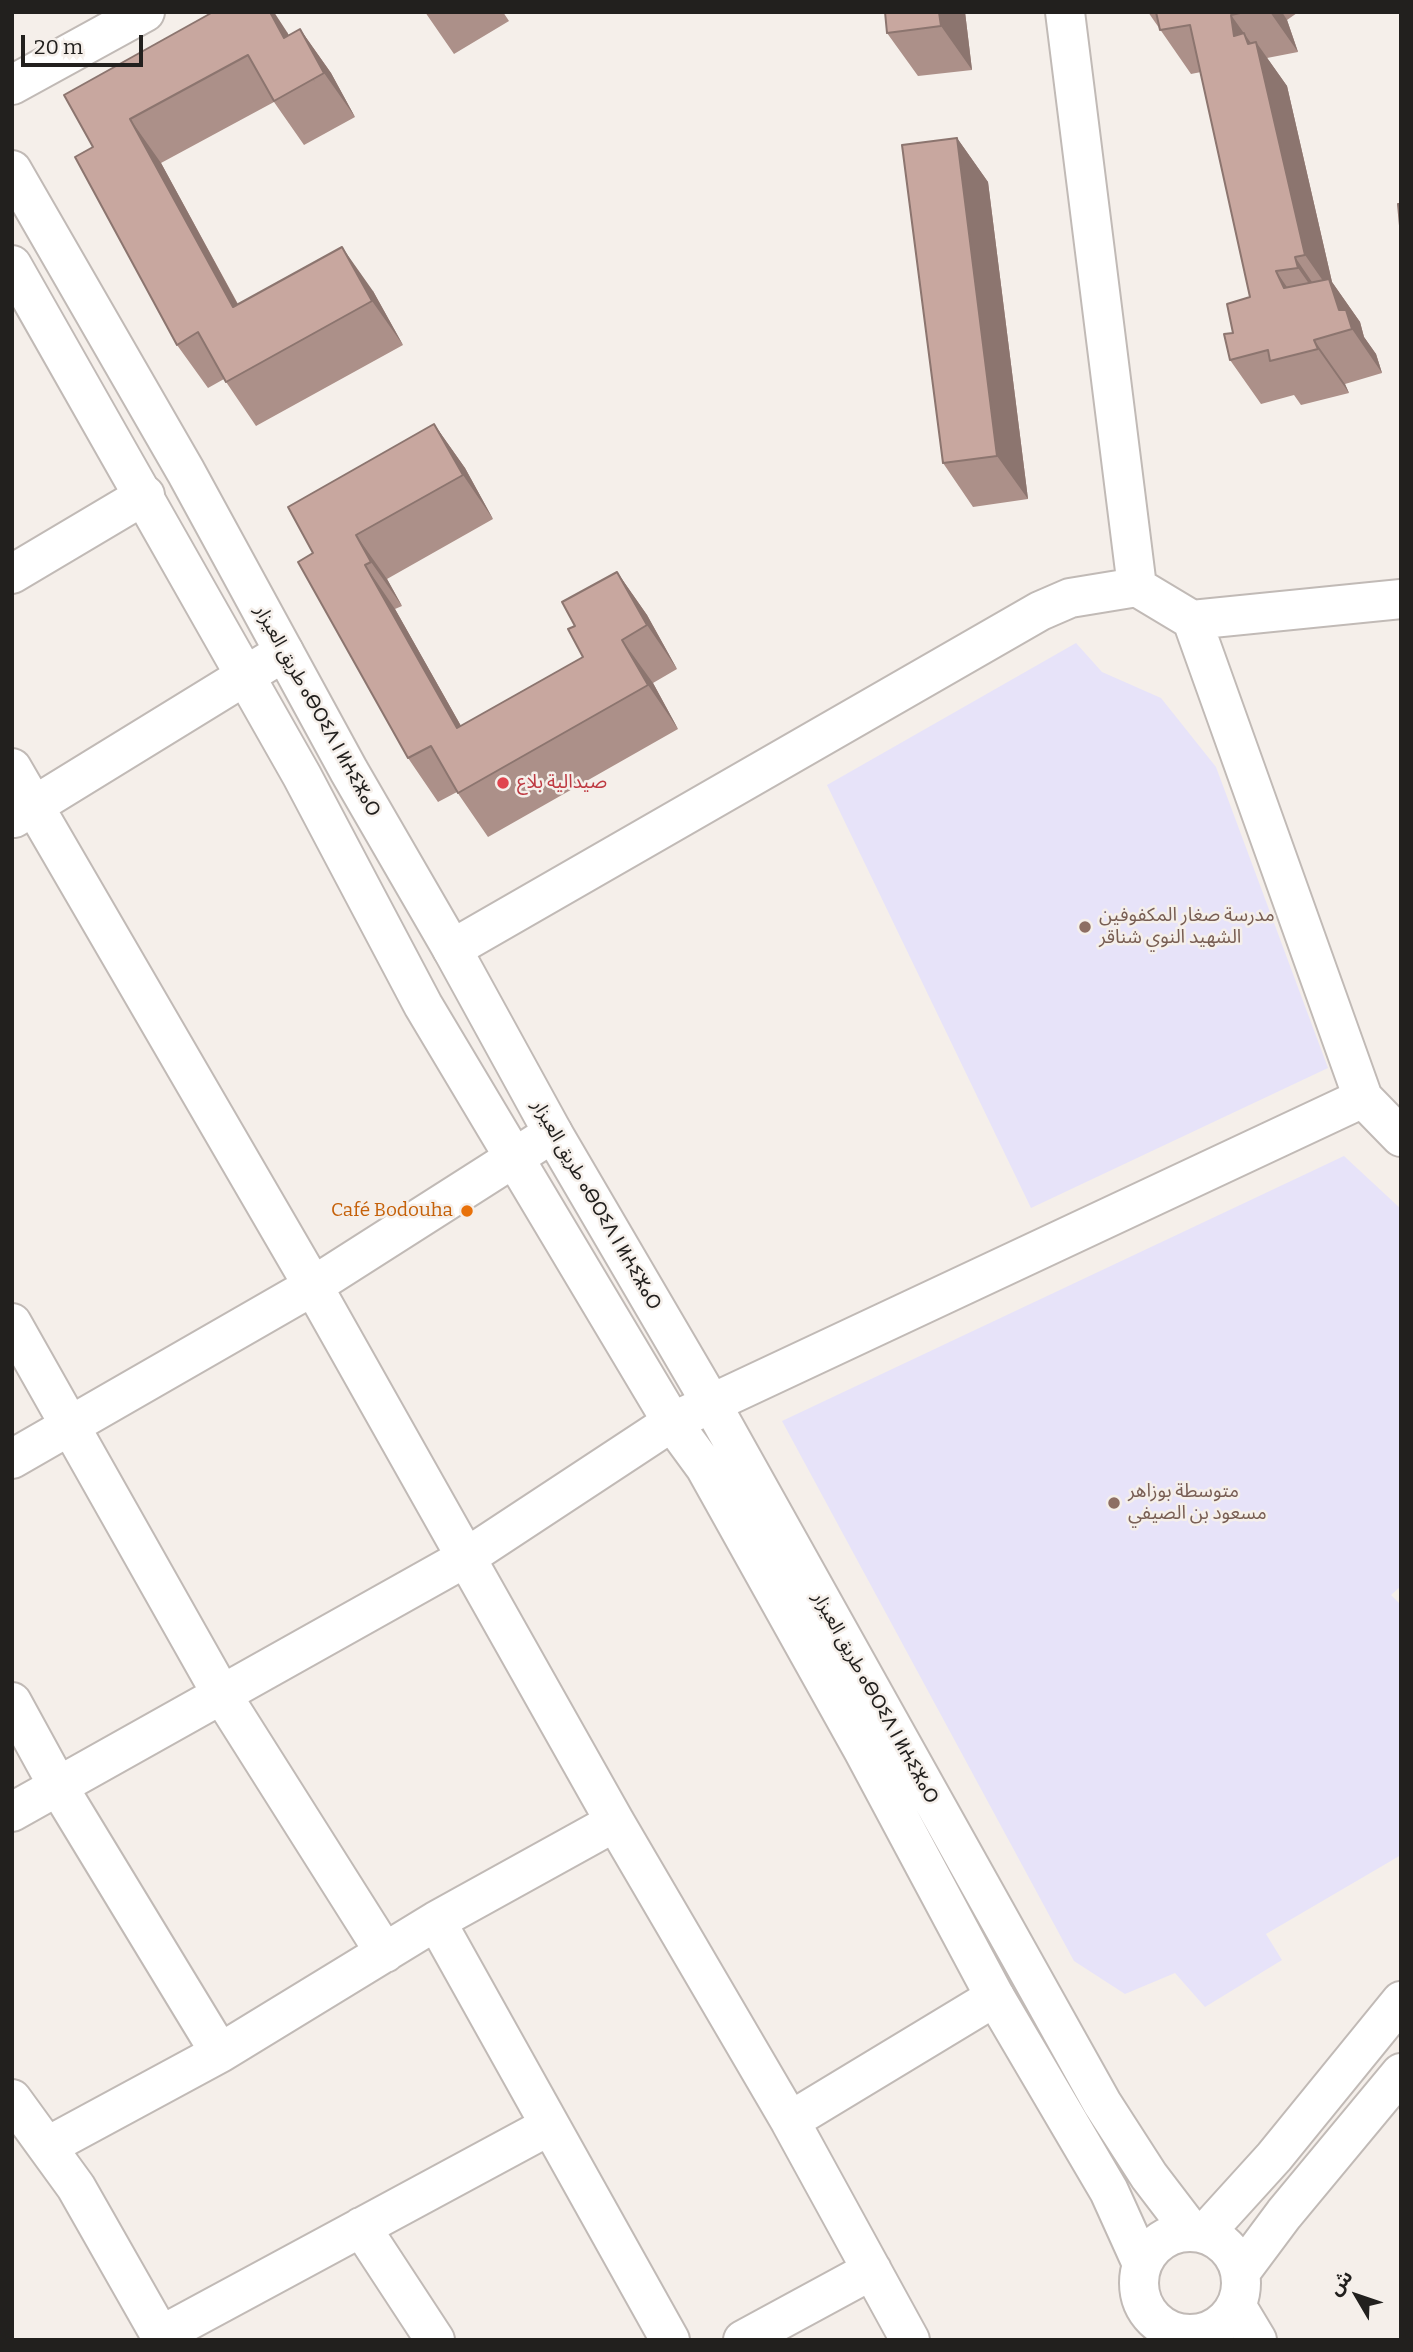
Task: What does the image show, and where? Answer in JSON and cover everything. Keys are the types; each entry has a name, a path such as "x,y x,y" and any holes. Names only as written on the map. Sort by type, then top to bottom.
{"street":[{"path":"12,85 145,12"},
{"path":"1065,12 1137,587"},
{"name":"طريق العيزار ⴰⴱⵔⵉⴷ ⵏ ⵍⵄⵉⵣⴰⵔ","path":"12,170 124,365 553,1133 711,1403 1102,2104 1149,2176 1198,2232"},
{"name":"طريق العيزار ⴰⴱⵔⵉⴷ ⵏ ⵍⵄⵉⵣⴰⵔ","path":"12,265 85,389 302,776 422,1005 672,1422 718,1491 863,1750 995,1997 1109,2191 1142,2264"},
{"path":"85,389 124,365"},
{"path":"12,574 145,495"},
{"path":"452,949 1040,611 1070,598 1137,587 1192,620 1401,599"},
{"path":"1192,620 1363,1098 1401,1137"},
{"path":"24,813 284,652"},
{"path":"12,768 24,813 313,1286 615,1822 790,2121 911,2340"},
{"path":"12,1812 467,1557 672,1422 1363,1098"},
{"path":"12,1459 313,1286 553,1133"},
{"path":"12,1323 222,1695 385,1953"},
{"path":"12,1702 59,1788 220,2053"},
{"path":"48,2146 220,2053 436,1921 615,1822"},
{"path":"436,1921 548,2126 670,2340"},
{"path":"790,2121 995,1997"},
{"path":"1401,2000 1260,2174 1198,2232 1161,2240 1142,2264 1139,2285 1144,2306 1158,2323 1181,2336 1212,2329 1226,2319 1238,2289 1283,2214 1401,2073"},
{"path":"12,2099 76,2187 162,2338 548,2126"},
{"path":"361,2227 435,2340"},
{"path":"1198,2232 1228,2248 1238,2289 1257,2340"},
{"path":"743,2340 872,2270"}],"shaded area":[{"name":"مدرسة صغار المكفوفين الشهيد النوي شناقر","path":"1076,643 1102,672 1161,698 1216,767 1328,1068 1031,1208 827,785"},
{"name":"متوسطة بوزاهر مسعود بن الصيفي","path":"1344,1156 1401,1209 1401,1586 1391,1595 1401,1605 1401,1855 1266,1934 1282,1960 1205,2007 1175,1973 1125,1994 1074,1961 782,1421"}],"building":[{"path":"213,12 270,12 284,38 300,29 324,73 274,101 248,55 130,119 233,307 342,247 372,301 226,382 198,332 177,345 75,157 93,147 64,95"},
{"path":"885,12 939,12 941,26 887,33"},
{"path":"1156,12 1245,12 1231,15 1234,36 1244,33 1248,44 1256,42 1305,255 1295,257 1298,268 1276,271 1284,288 1329,279 1339,310 1346,310 1352,329 1314,340 1318,349 1270,361 1268,350 1230,360 1224,334 1233,333 1227,304 1250,297 1190,25 1160,30"},
{"path":"957,138 997,456 943,463 902,145"},
{"path":"1398,204 1401,204 1401,237"},
{"path":"434,424 463,475 356,535 371,562 365,565 457,728 583,657 568,629 575,626 562,602 617,572 647,625 622,640 648,685 458,793 431,746 408,758 298,562 313,553 288,507"}],"place":[{"name":"صيدالية بلاع","path":"503,783"},
{"name":"مدرسة صغار المكفوفين الشهيد النوي شناقر","path":"1085,927"},
{"name":"Café Bodouha","path":"467,1211"},
{"name":"متوسطة بوزاهر مسعود بن الصيفي","path":"1114,1503"}]}
